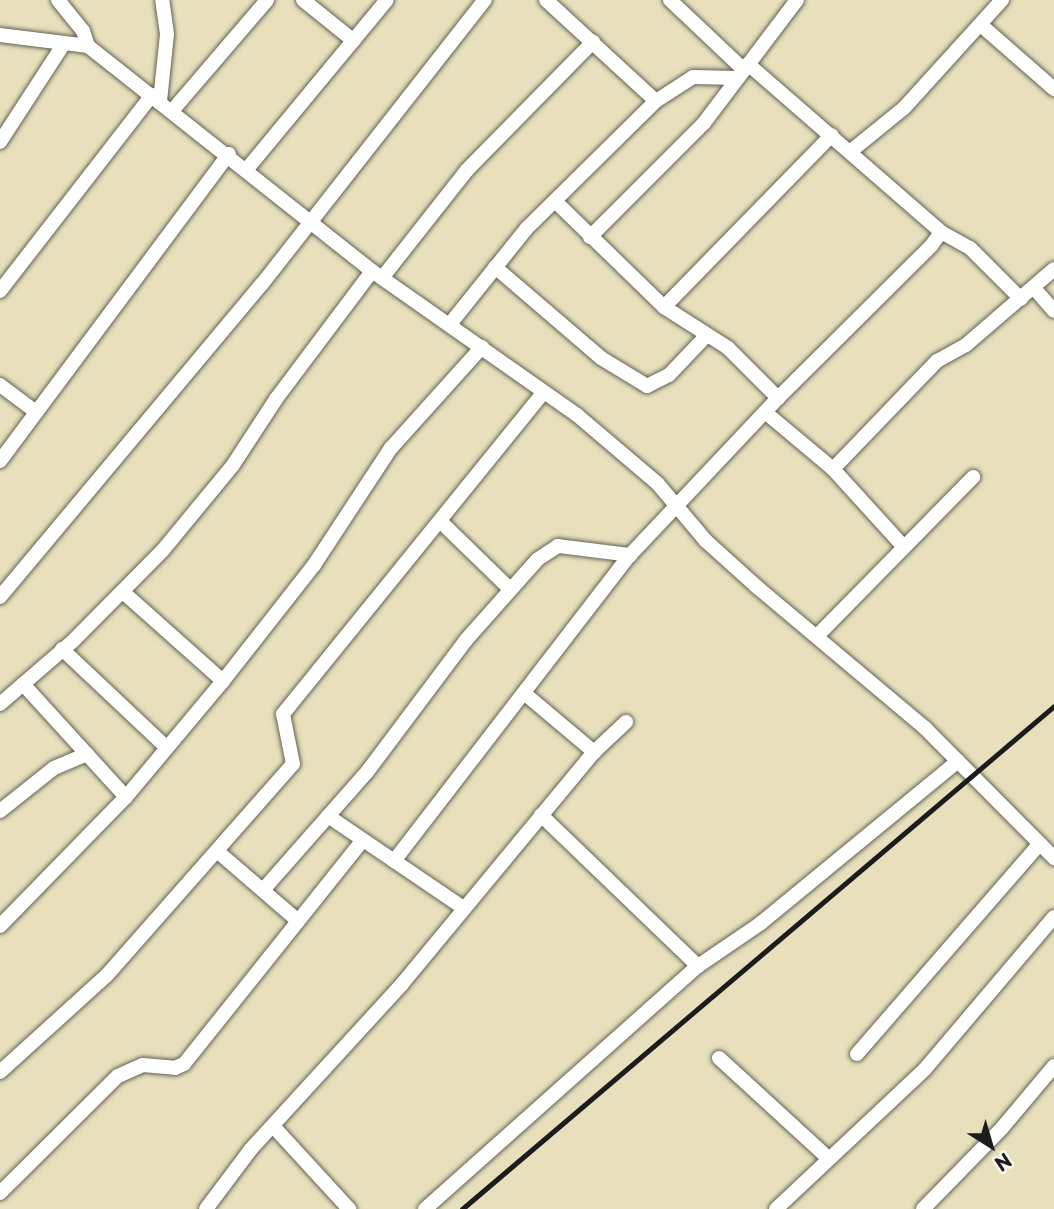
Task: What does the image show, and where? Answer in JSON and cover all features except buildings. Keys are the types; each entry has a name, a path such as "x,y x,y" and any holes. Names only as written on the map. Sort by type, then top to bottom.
{"street":[{"path":"58,0 83,31 88,46 229,154 377,275 544,392 679,507 706,541 958,761 1054,859"},
{"path":"0,291 156,98 167,34 162,0"},
{"path":"172,111 267,0"},
{"path":"303,0 354,41"},
{"path":"247,169 387,0"},
{"path":"0,597 312,222 485,0"},
{"path":"546,0 656,101"},
{"path":"670,0 743,70 832,135 941,232 970,248 1021,299"},
{"path":"590,237 668,163 797,0"},
{"path":"851,151 904,108 1003,0"},
{"path":"982,26 1054,89"},
{"path":"0,35 63,45 88,46"},
{"path":"0,704 123,592 233,465 276,399 377,275 467,170 593,42"},
{"path":"0,142 63,45"},
{"path":"450,324 495,267 656,101 693,77 743,70"},
{"path":"664,307 832,135"},
{"path":"0,461 229,154"},
{"path":"556,202 664,307 705,337 728,348 778,398"},
{"path":"394,861 630,555 679,507 778,398 922,256 941,232"},
{"path":"495,267 601,358 647,386 669,375 705,337"},
{"path":"833,469 937,361 966,345 1054,269"},
{"path":"1034,288 1054,311"},
{"path":"0,926 126,797 223,681 314,565 398,438 482,347"},
{"path":"0,385 36,412"},
{"path":"0,1072 107,975 293,764 283,714 544,392"},
{"path":"765,412 833,469 903,546"},
{"path":"817,636 973,477"},
{"path":"441,522 510,589"},
{"path":"263,890 328,816 510,589 552,548 630,555"},
{"path":"123,592 223,681"},
{"path":"62,649 127,705 167,748"},
{"path":"23,684 126,797"},
{"path":"524,693 594,752"},
{"path":"206,1209 273,1126 402,984 461,906 594,752 626,722"},
{"path":"0,811 54,768 87,754"},
{"path":"425,1209 698,966 761,923 958,761"},
{"path":"541,815 698,966"},
{"path":"328,816 461,906"},
{"path":"0,1193 118,1076 144,1065 175,1068 184,1064 362,841"},
{"path":"857,1054 1039,845"},
{"path":"217,850 298,920"},
{"path":"776,1209 925,1069 1054,917"},
{"path":"719,1058 828,1158"},
{"path":"923,1209 1002,1128 1054,1066"},
{"path":"273,1126 349,1209"}],"railway":[{"path":"462,1209 1054,706"}]}
